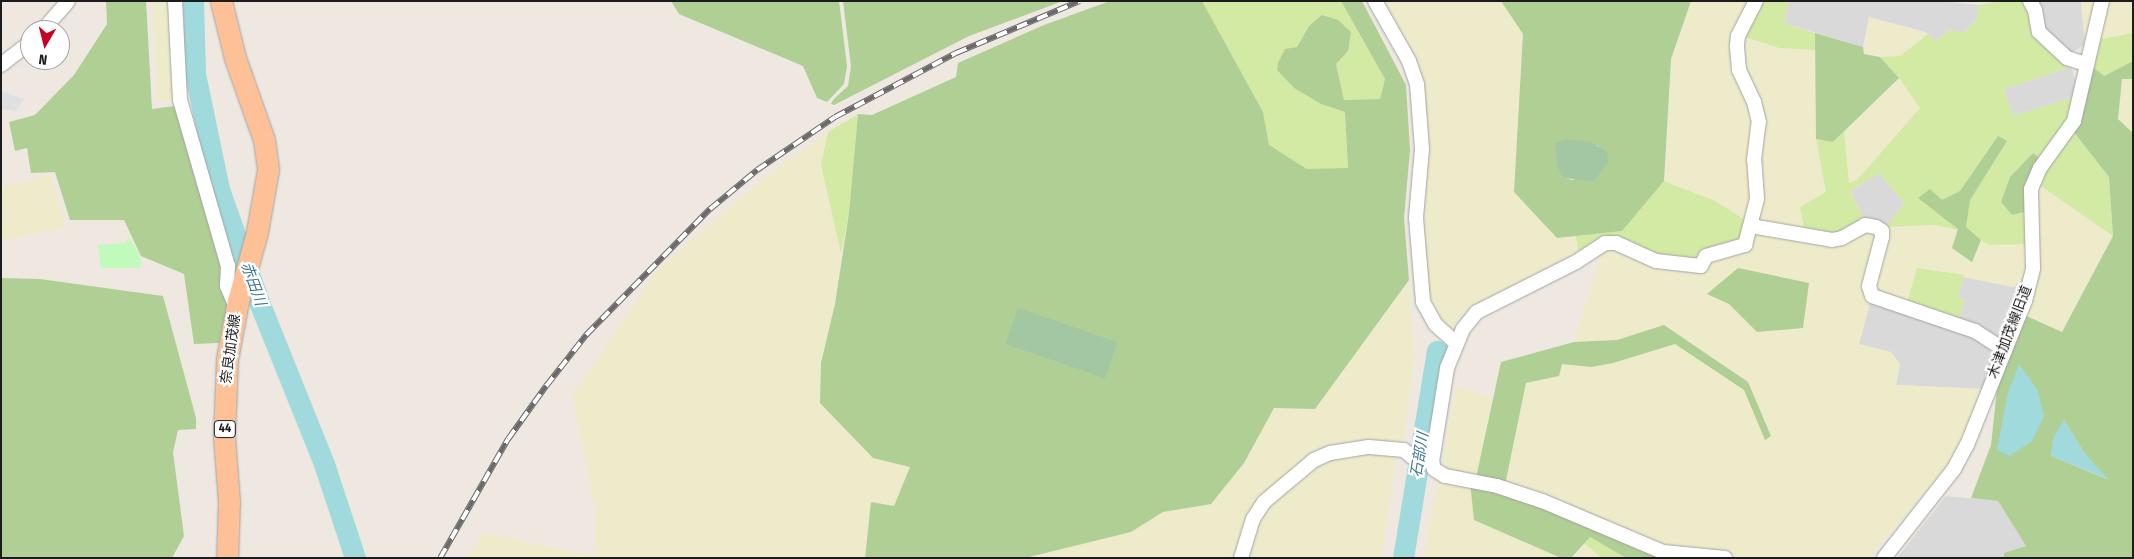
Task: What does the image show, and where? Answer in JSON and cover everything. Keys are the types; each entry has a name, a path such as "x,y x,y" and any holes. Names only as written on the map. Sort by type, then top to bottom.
{"main road":[{"name":"奈良加茂線","path":"221,1 235,58 266,150 267,182 257,232 238,305 226,378 228,558"}],"street":[{"path":"51,20 68,1"},
{"path":"175,1 180,100 228,266 228,286 238,305"},
{"path":"1375,1 1409,61 1417,84 1422,149 1416,218 1423,302 1436,325 1456,343"},
{"path":"1725,558 1663,552 1542,501 1497,486 1445,476 1434,469 1430,461 1444,381 1456,343 1467,323 1477,312 1576,262 1605,243 1616,243 1656,261 1701,266 1706,256 1743,247 1751,226 1758,193 1754,160 1759,122 1754,102 1740,70 1737,45 1738,36 1756,1"},
{"path":"2030,1 2035,10 2039,32 2067,58 2085,64"},
{"name":"木津加茂線旧道","path":"1884,558 1954,469 1975,425 2003,349 2025,300 2033,268 2031,189 2040,168 2074,121 2085,64 2102,1"},
{"path":"1,65 20,50"},
{"path":"1751,226 1832,240 1842,238 1865,225 1876,226 1882,231 1882,237 1869,286 1872,296 1975,331 2003,349"},
{"path":"1241,558 1252,519 1264,502 1314,460 1330,453 1369,447 1404,450 1412,457 1430,461"}],"shaded area":[{"path":"153,1 175,1 176,100 157,101"},
{"path":"1379,1 1501,1 1523,34 1514,192 1557,238 1576,236 1578,252 1471,306 1459,317 1449,334 1431,310 1419,219 1421,84"},
{"path":"1691,1 1752,1 1735,34 1754,111 1749,224 1715,201 1665,181 1671,59"},
{"path":"1789,1 1937,1 1979,5 1976,21 1963,33 1949,30 1936,41 1925,32 1869,18 1863,47 1784,23"},
{"path":"2036,1 2081,1 2085,44 2070,54 2043,30"},
{"path":"2081,1 2096,1 2085,44"},
{"path":"2107,1 2133,1 2133,33 2096,40"},
{"path":"1869,17 1928,34 1900,56 1864,54"},
{"path":"1741,36 1779,48 1815,50 1816,139 1826,193 1805,233 1754,222 1761,122 1745,79"},
{"path":"2071,67 2076,82 2074,97 2013,116 2004,89"},
{"path":"1899,78 1920,108 1857,180 1848,183 1844,132"},
{"path":"2122,79 2133,79 2133,133 2118,119"},
{"path":"1,91 24,99 16,111 1,109"},
{"path":"828,132 821,165 841,253 835,304 850,433 873,457 910,467 894,506 871,503 865,558 467,558 482,533 594,556 596,511 572,396 656,271 761,180"},
{"path":"1879,173 1904,203 1885,229 1866,223 1850,191"},
{"path":"50,174 66,227 1,241 1,188"},
{"path":"2038,184 2113,236 2062,332 2024,315"},
{"path":"1935,225 1958,230 1972,261 1981,240 1989,245 2026,244 2026,276 2013,287 1917,268 1906,306 1874,294 1886,227"},
{"path":"1865,228 1877,231 1871,299 1859,344 1891,352 1900,364 1896,385 1984,389 1951,462 1868,558 1730,558 1684,553 1505,485 1526,383 1559,376 1561,364 1591,367 1613,363 1675,343 1744,390 1765,440 1771,436 1748,382 1664,325 1617,340 1574,342 1601,254 1610,250 1618,252 1620,248 1709,257 1751,233","holes":["1707,294 1803,328 1757,331 1729,304"]},
{"path":"1964,275 2013,287 2026,276 2020,299 1998,342 1958,320 1965,300 1958,298"},
{"path":"1409,280 1414,356 1404,435 1396,457 1381,558 1025,558 1131,532 1163,512 1211,504 1244,463 1274,408 1315,409"},
{"path":"1871,299 1956,328 1998,352 1984,389 1896,385 1900,364 1859,344"},
{"path":"1456,386 1495,399 1476,478 1446,474 1442,459"},
{"path":"1438,475 1470,482 1474,520 1561,558 1424,558"},
{"path":"1946,496 1998,501 2026,546 2004,553 2004,558 1897,558"},
{"path":"1584,543 1602,558 1571,558"}],"green space":[{"path":"106,1 146,1 152,109 182,105 233,280 219,343 194,344 184,274 141,256 124,220 70,220 55,172 31,173 27,148 15,151 9,122 35,115 74,75 107,24"},
{"path":"671,1 839,1 847,66 844,84 827,102 817,98 803,66 679,14"},
{"path":"843,1 1063,1 969,36 834,105 831,104 833,100 848,86 851,66"},
{"path":"1110,1 1202,1 1263,112 1269,145 1307,169 1348,168 1345,112 1321,104 1294,88 1277,70 1278,63 1285,49 1297,47 1309,26 1322,15 1338,20 1351,32 1348,51 1336,64 1344,100 1380,99 1385,79 1341,1 1362,1 1406,85 1410,150 1404,218 1409,280 1315,409 1274,408 1244,463 1211,504 1163,512 1131,532 1025,558 865,558 871,502 894,506 910,467 873,458 820,403 821,363 835,304 849,213 858,114 872,115 956,77 958,63 1044,25"},
{"path":"1202,1 1341,1 1385,79 1380,99 1344,100 1336,64 1348,51 1309,26 1297,47 1277,70 1294,88 1321,104 1345,112 1348,169 1307,169 1268,145 1263,112"},
{"path":"1501,1 1691,1 1671,59 1664,181 1622,231 1557,238 1514,192 1523,34","holes":["1597,145 1602,150 1573,180 1565,178 1558,169"]},
{"path":"1759,1 1789,1 1784,23 1815,33 1815,50 1779,48 1741,36"},
{"path":"2001,1 2020,1 2026,5 2064,62 2071,67 2004,89 2013,116 2074,97 2069,119 2041,159 2033,153 2010,177 2001,202 2012,215 2024,212 2026,244 1989,245 1981,240 1972,262 1952,248 1958,230 1935,225 1886,227 1904,203 1879,173 1850,191 1866,223 1846,234 1805,233 1800,207 1826,192 1816,139 1833,142 1844,132 1849,183 1857,180 1920,108 1899,78 1880,57 1900,56 1928,34 1936,41 1949,30 1963,33 1976,21 1979,5"},
{"path":"1815,33 1863,47 1864,54 1880,57 1899,78 1833,142 1816,139"},
{"path":"2133,33 2133,61 2104,76 2090,65 2096,40"},
{"path":"2133,61 2133,79 2122,79 2118,119 2133,133 2133,558 2004,558 2004,553 2026,546 1998,501 1971,498 1991,445 1998,380 2024,315 2062,332 2113,236 2109,177 2073,131 2090,65 2104,76","holes":["2064,420 2085,454 2107,479 2051,456"]},
{"path":"858,114 849,213 841,253 821,165 828,132"},
{"path":"2073,131 2109,177 2113,236 2038,184"},
{"path":"1998,136 2007,141 1970,200 1966,227 1981,240 1972,262 1952,248 1958,229 1918,198 1930,189 1942,200 1960,191"},
{"path":"1566,139 1591,142 1607,152 1608,162 1594,181 1564,178 1558,169 1555,144"},
{"path":"2033,153 2041,159 2025,196 2024,212 2012,215 2001,202 2010,177"},
{"path":"1664,181 1715,201 1739,216 1749,224 1745,240 1699,263 1598,240 1578,252 1576,236 1622,231"},
{"path":"129,237 141,258 140,268 101,268 98,245 126,243"},
{"path":"1738,268 1809,283 1803,328 1757,332 1729,304 1707,294"},
{"path":"1917,268 1964,275 1958,298 1965,300 1958,320 1906,306"},
{"path":"1,278 40,279 163,296 196,418 196,429 178,430 173,452 184,536 172,558 1,558"},
{"path":"1018,308 1117,342 1105,378 1006,344"},
{"path":"1664,325 1748,382 1771,436 1765,440 1744,390 1675,344 1613,363 1591,367 1562,364 1559,376 1526,383 1505,485 1476,478 1501,362 1574,342 1617,340"},
{"path":"1470,482 1577,519 1705,558 1626,558 1590,537 1571,558 1561,558 1474,520"},
{"path":"1590,537 1626,558 1602,558 1584,543"}],"water":[{"path":"2019,364 2038,391 2044,416 2032,441 2010,456 1997,450 2008,392"},
{"path":"2064,420 2085,454 2108,479 2051,456 2053,438"}],"waterway":[{"name":"赤田川","path":"193,1 195,74 219,189 259,302 324,464 355,558"},
{"name":"石部川","path":"1403,558 1437,351"}],"railway":[{"path":"440,558 508,439 546,386 586,335 710,209 757,170 835,117 956,53 1080,1"}]}
